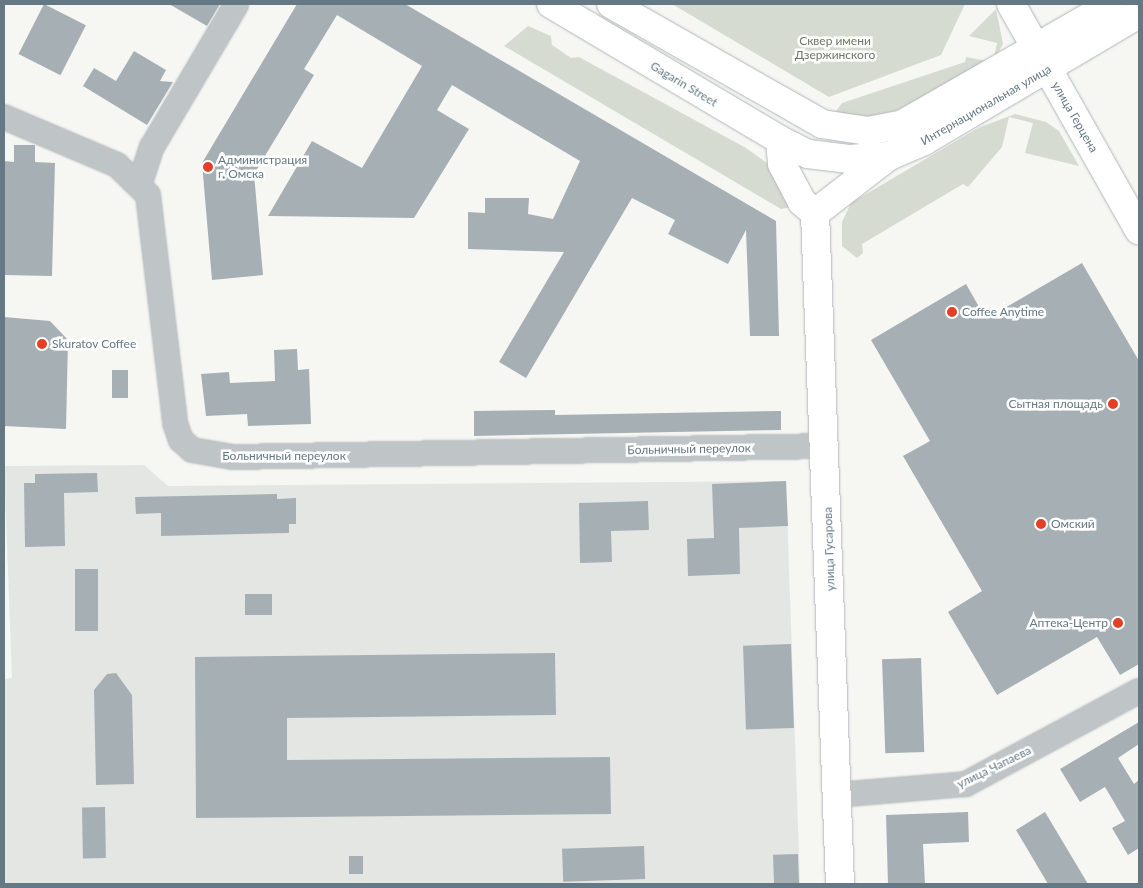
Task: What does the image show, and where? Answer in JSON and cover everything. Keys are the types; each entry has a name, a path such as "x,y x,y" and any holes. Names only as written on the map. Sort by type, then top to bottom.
{"main road":[{"name":"Gagarin Street","path":"551,4 780,140 820,156"},
{"name":"Интернациональная улица","path":"611,4 822,124 868,131 903,124 1139,14"},
{"name":"улица Герцена","path":"1012,4 1139,230"},
{"name":"Интернациональная улица","path":"820,156 889,156 1042,60 1112,4"},
{"path":"780,140 782,164 802,202 815,213 889,156"},
{"name":"улица Гусарова","path":"815,213 826,446 840,884"}],"street":[{"path":"4,117 116,165 140,183 152,147 236,5"},
{"name":"Больничный переулок","path":"140,183 153,209 175,424 181,440 192,450 242,457 826,446"},
{"name":"улица Чапаева","path":"836,795 966,784 1139,691"}],"shaded area":[{"path":"144,465 168,486 786,481 800,884 4,884 4,679 12,678 4,466"}],"green space":[{"name":"Сквер имени Дзержинского","path":"672,4 965,4 941,55 829,97"},
{"path":"996,9 1003,44 993,62 997,43 969,36"},
{"path":"528,26 551,36 552,45 571,58 579,57 746,148 767,163 797,206 781,209 504,46"},
{"path":"966,57 992,62 895,111 870,116 834,114 842,103 965,62"},
{"path":"1015,114 1046,122 1059,131 1079,166 1025,153 1033,123 1009,117 1002,147 968,187 963,184 862,244 863,253 857,258 842,246 842,222 851,203 978,128"}],"building":[{"path":"44,4 86,25 60,75 19,54"},
{"path":"169,4 220,4 207,26"},
{"path":"297,4 405,4 776,221 779,336 750,336 746,230 728,264 668,234 675,220 632,198 526,378 499,362 564,252 468,249 468,212 485,213 485,198 529,198 528,214 553,219 580,161 452,85 437,110 469,129 414,218 268,216 312,141 362,168 422,66 337,15 304,69 314,75 254,174 263,275 212,280 202,163"},
{"path":"134,51 166,70 160,81 173,82 147,125 83,86 94,68 116,81"},
{"path":"14,145 35,145 35,162 55,163 52,276 4,275 4,161 14,162"},
{"name":"Омский","path":"1082,263 1139,361 1139,664 1120,675 1097,637 997,695 948,612 982,591 903,456 930,441 871,340 966,284 986,319"},
{"path":"4,317 50,321 68,340 66,429 4,426"},
{"path":"297,349 298,370 309,369 311,424 248,426 247,414 206,416 201,374 229,372 230,383 275,381 274,350"},
{"path":"112,370 128,370 128,398 112,398"},
{"path":"555,410 555,415 781,411 781,430 474,436 474,411"},
{"path":"97,473 98,492 64,493 65,546 25,547 24,483 35,483 35,474"},
{"path":"786,481 788,526 739,528 740,574 688,576 687,539 714,538 712,484"},
{"path":"277,494 277,499 296,498 296,524 289,524 289,533 161,536 161,513 136,514 135,497"},
{"path":"648,501 649,530 611,531 612,562 580,563 579,503"},
{"path":"75,569 98,569 98,631 75,631"},
{"path":"245,594 272,594 272,615 245,615"},
{"path":"791,644 794,728 746,730 743,646"},
{"path":"555,653 556,715 287,718 287,760 610,757 611,814 196,818 195,657"},
{"path":"921,658 924,752 885,753 882,659"},
{"path":"116,673 132,695 134,784 96,785 94,690 107,674"},
{"path":"1139,722 1139,744 1118,758 1134,784 1139,780 1139,848 1128,855 1112,828 1125,821 1105,787 1080,802 1060,769"},
{"path":"82,807 105,807 106,858 83,858"},
{"path":"968,812 969,842 923,844 925,884 888,884 886,815"},
{"path":"1045,812 1088,884 1048,884 1016,830"},
{"path":"644,846 645,879 563,882 562,849"},
{"path":"798,854 799,884 774,884 773,855"},
{"path":"349,856 363,856 363,874 349,874"}],"place":[{"name":"Администрация г. Омска","path":"208,167"},
{"name":"Coffee Anytime","path":"952,312"},
{"name":"Skuratov Coffee","path":"42,344"},
{"name":"Сытная площадь","path":"1113,404"},
{"name":"Омский","path":"1041,524"},
{"name":"Аптека-Центр","path":"1118,623"}]}
